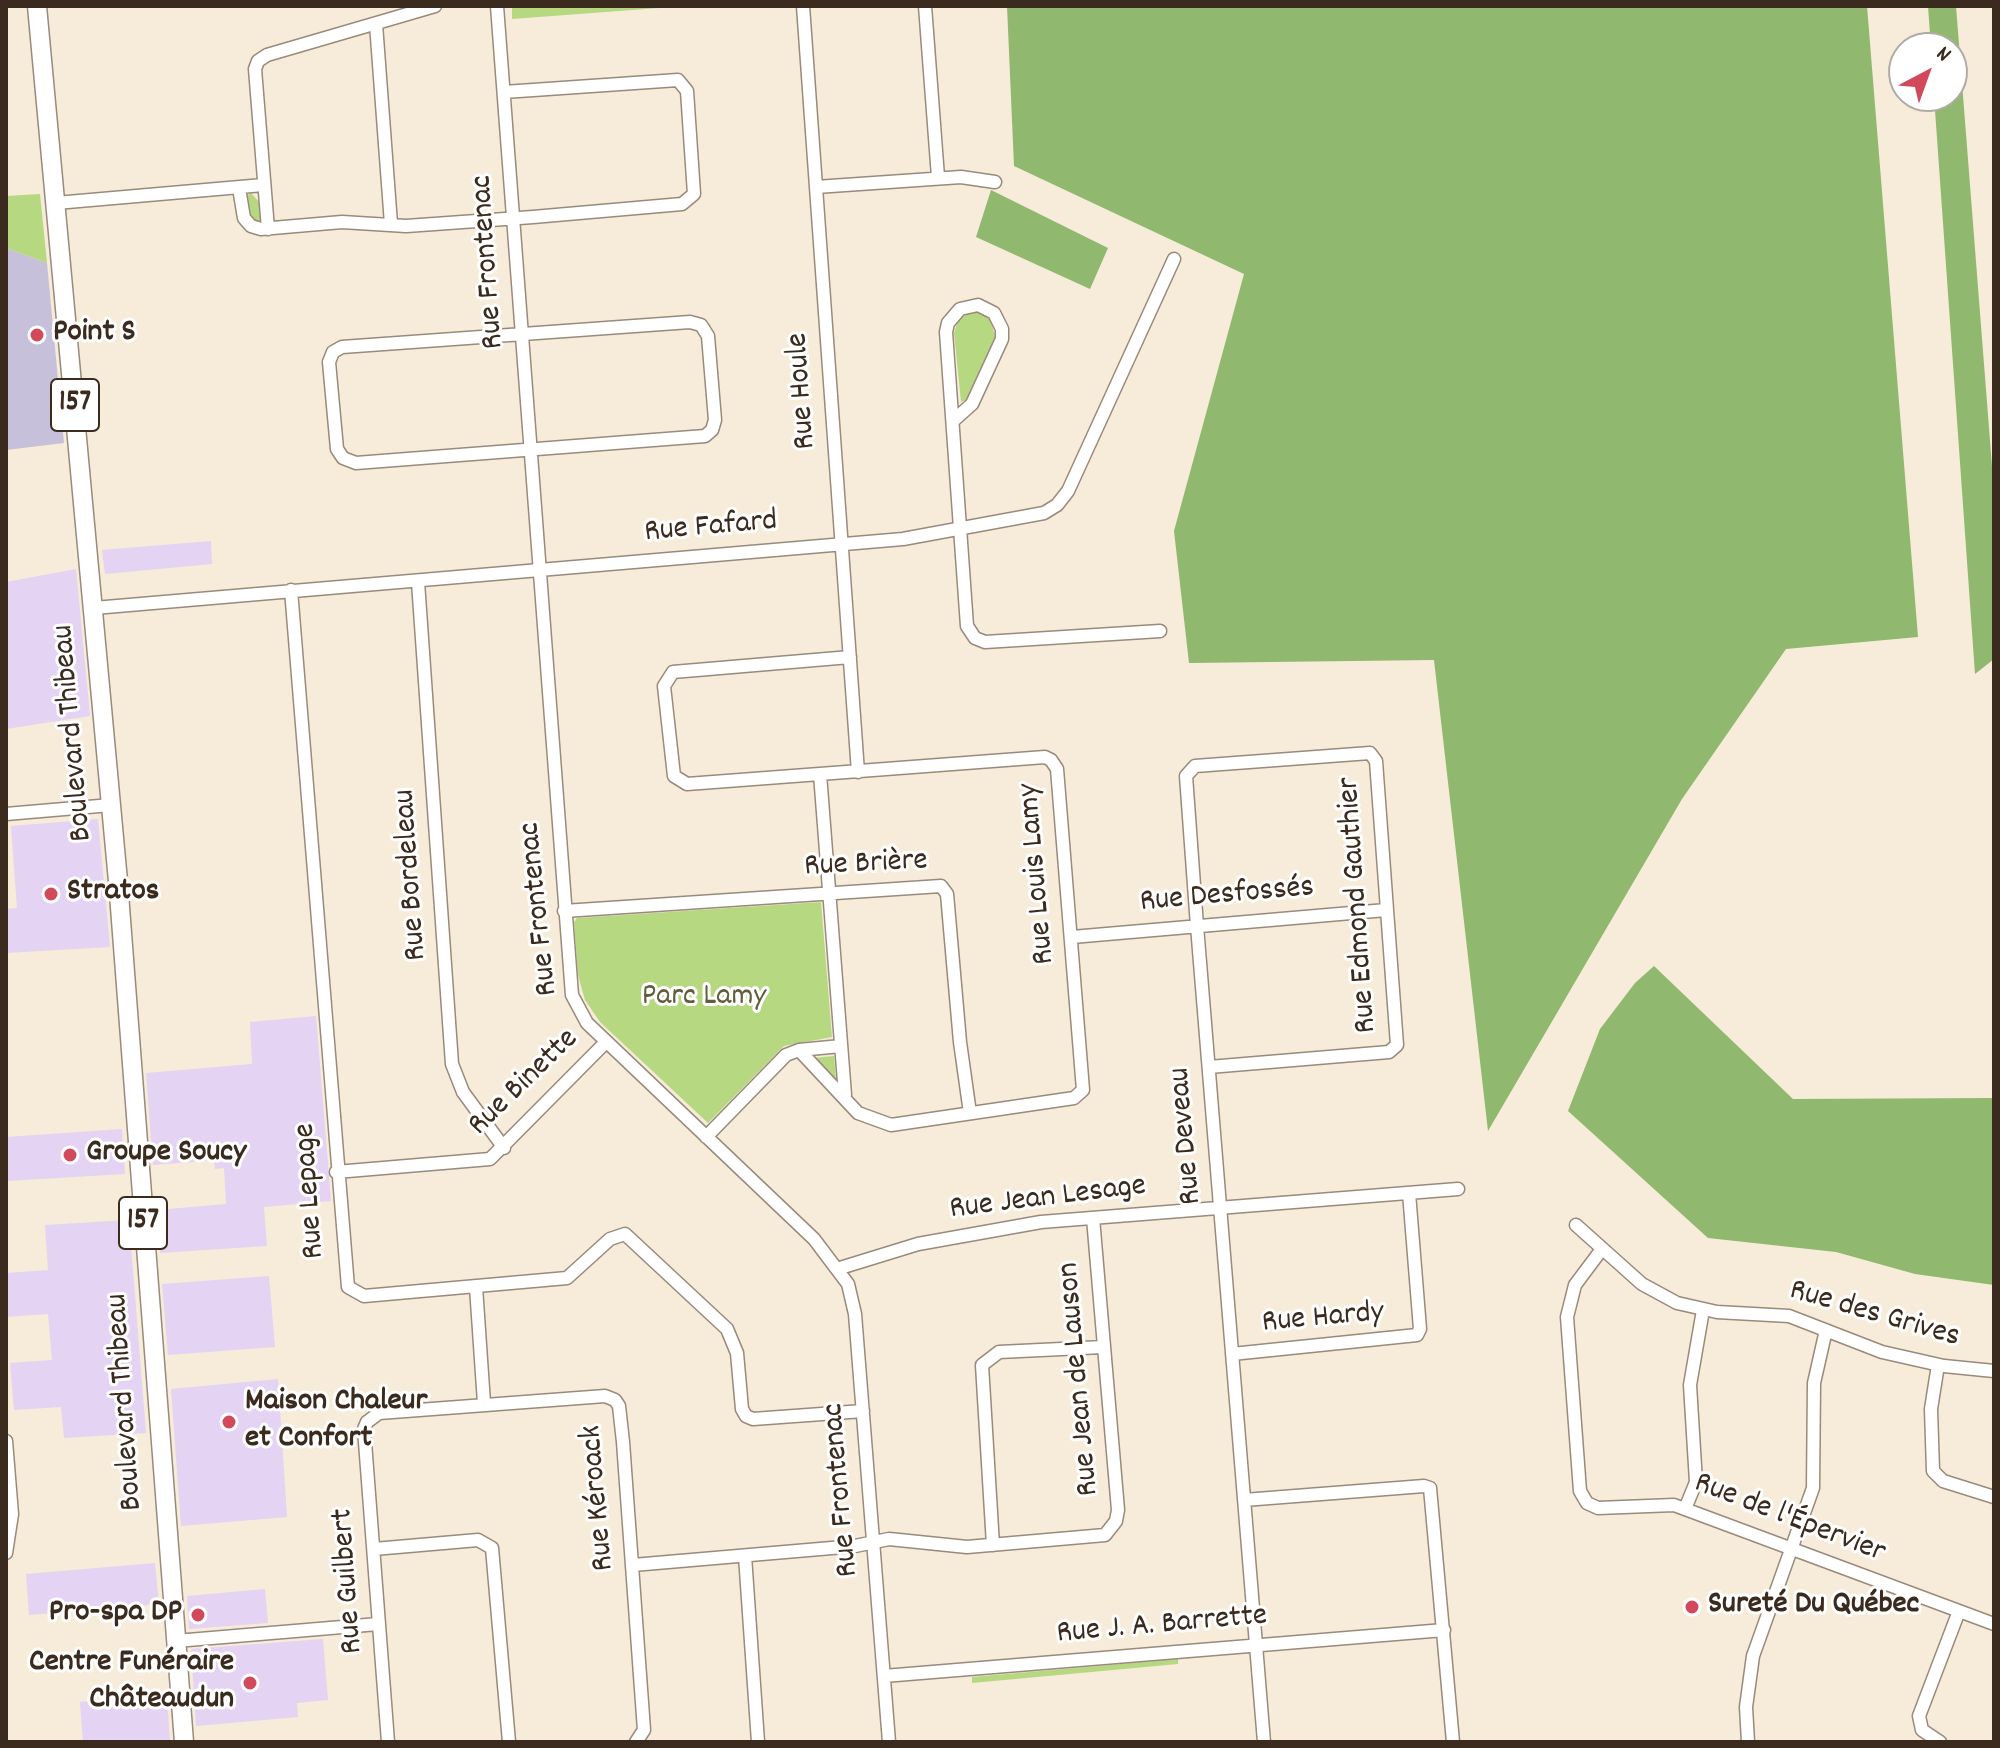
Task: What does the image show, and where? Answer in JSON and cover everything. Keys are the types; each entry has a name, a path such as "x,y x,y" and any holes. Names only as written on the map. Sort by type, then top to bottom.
{"main road":[{"name":"Boulevard Thibeau","path":"37,6 111,805 184,1742"}],"street":[{"path":"268,229 257,64 267,55 435,6"},
{"name":"Rue Frontenac","path":"497,6 573,999 584,1019 606,1042 840,1268 853,1303 889,1742"},
{"name":"Rue Houle","path":"803,6 858,772"},
{"path":"925,6 938,177"},
{"path":"376,24 391,224"},
{"path":"239,188 242,212 247,223 255,228 268,229 342,222 406,226 682,204 691,199 695,188 687,91 678,80 504,92"},
{"path":"816,187 970,176 995,182"},
{"path":"56,203 263,185"},
{"name":"Rue Fafard","path":"94,608 903,539 1037,514 1061,501 1174,259"},
{"path":"953,421 972,404 1002,339 1000,320 994,313 978,305 960,309 953,315 946,332 967,626 975,638 985,642 1160,631"},
{"path":"697,323 708,336 715,420 712,430 701,437 530,450 351,462 337,449 329,362 338,348 521,334 697,323"},
{"name":"Rue Bordeleau","path":"418,582 452,1064 466,1098 504,1148"},
{"name":"Rue Lepage","path":"291,590 345,1279 350,1291 364,1296 571,1277 610,1239 625,1234 727,1329 737,1353 742,1409 746,1416 753,1419 863,1411"},
{"name":"Rue Louis Lamy","path":"799,1050 863,1116 891,1125 1074,1098 1083,1090 1057,769 1051,760 1045,757 687,784 677,780 671,770 666,680 679,670 850,657"},
{"name":"Rue Edmond Gauthier","path":"1189,769 1372,755 1377,774 1398,1042 1395,1048 1209,1067"},
{"name":"Rue Deveau","path":"1189,769 1186,781 1197,926 1264,1742"},
{"path":"820,774 845,1095"},
{"path":"6,814 111,805"},
{"name":"Rue Brière","path":"564,911 938,886 946,891 970,1113"},
{"name":"Rue Desfossés","path":"1072,937 1386,910"},
{"name":"Rue Binette","path":"336,1172 490,1159 606,1042"},
{"path":"706,1137 782,1059 799,1050 841,1046"},
{"name":"Rue Jean Lesage","path":"840,1268 884,1252 949,1237 1093,1218 1458,1189"},
{"name":"Rue Hardy","path":"1232,1354 1417,1335 1420,1329 1409,1193"},
{"name":"Rue Jean de Lauson","path":"633,1565 903,1538 954,1547 1098,1537 1110,1531 1116,1521 1093,1218"},
{"name":"Rue des Grives","path":"1576,1225 1656,1294 1703,1310 1779,1314 1882,1352 1938,1365 1994,1371"},
{"name":"Rue de l'Épervier","path":"1602,1249 1575,1285 1567,1317 1580,1491 1587,1503 1595,1507 1667,1503 1994,1624"},
{"path":"476,1287 484,1403"},
{"path":"1685,1509 1696,1476 1690,1385 1703,1310"},
{"path":"1748,1742 1746,1707 1751,1664 1814,1483 1814,1383 1826,1330"},
{"path":"993,1545 982,1365 999,1352 1103,1347"},
{"path":"1938,1365 1931,1409 1933,1471 1943,1481 1994,1497"},
{"name":"Rue Kéroack","path":"370,1418 379,1413 484,1403 605,1396 615,1400 620,1410 644,1730 636,1742"},
{"name":"Rue Guilbert","path":"370,1418 364,1429 388,1742"},
{"path":"6,1441 12,1514 6,1553"},
{"path":"1244,1500 1428,1487 1434,1495 1453,1742"},
{"path":"374,1549 478,1540 492,1548 509,1742"},
{"path":"745,1556 758,1742"},
{"path":"1940,1742 1922,1730 1919,1716 1959,1611"},
{"path":"176,1641 378,1624"},
{"name":"Rue J. A. Barrette","path":"884,1676 1444,1630"}],"shaded area":[{"path":"6,248 47,263 64,443 6,450"},
{"path":"211,541 212,564 105,574 102,550"},
{"path":"76,569 90,716 6,729 6,582"},
{"path":"98,819 110,947 6,953 6,909 17,908 11,826"},
{"path":"316,1016 331,1201 264,1207 267,1246 160,1253 157,1210 226,1204 224,1168 215,1169 214,1160 153,1165 146,1073 252,1064 250,1022"},
{"path":"122,1129 125,1174 6,1181 6,1137"},
{"path":"129,1220 146,1433 64,1438 61,1407 14,1410 10,1363 52,1360 48,1314 6,1317 6,1273 48,1270 45,1225"},
{"path":"269,1276 275,1347 168,1355 162,1284"},
{"path":"278,1379 287,1517 181,1526 171,1389"},
{"path":"155,1563 159,1604 29,1615 26,1574"},
{"path":"265,1589 268,1623 189,1629 187,1596"},
{"path":"323,1639 328,1700 297,1703 298,1717 196,1726 191,1649"},
{"path":"167,1695 170,1742 83,1742 80,1702"}],"green space":[{"path":"512,6 686,6 512,19"},
{"path":"1007,6 1867,6 1918,637 1786,649 1682,799 1488,1131 1434,660 1189,663 1174,531 1244,274 1014,166"},
{"path":"1928,6 1956,6 1958,32 1930,32"},
{"path":"1935,112 1964,112 1994,492 1994,659 1975,674"},
{"path":"991,190 1108,248 1090,289 976,237"},
{"path":"251,193 259,202 262,219 258,224 249,218 245,197"},
{"path":"40,194 47,263 6,248 6,196"},
{"path":"970,312 991,320 995,337 966,400 961,402 954,333 958,320"},
{"name":"Parc Lamy","path":"821,902 832,1037 784,1046 708,1123 600,1022 585,1000 578,975 574,922 577,918"},
{"path":"1654,966 1793,1099 1994,1098 1994,1285 1915,1274 1836,1252 1708,1238 1568,1111 1600,1029 1635,983"},
{"path":"834,1056 836,1080 813,1058"},
{"path":"1178,1659 1178,1664 972,1683 972,1677"}],"place":[{"name":"Point S","path":"37,335"},
{"name":"Stratos","path":"51,894"},
{"name":"Groupe Soucy","path":"70,1155"},
{"name":"Maison Chaleur et Confort","path":"229,1422"},
{"name":"Sureté Du Québec","path":"1692,1607"},
{"name":"Pro-spa DP","path":"198,1615"},
{"name":"Centre Funéraire Châteaudun","path":"250,1683"}]}
